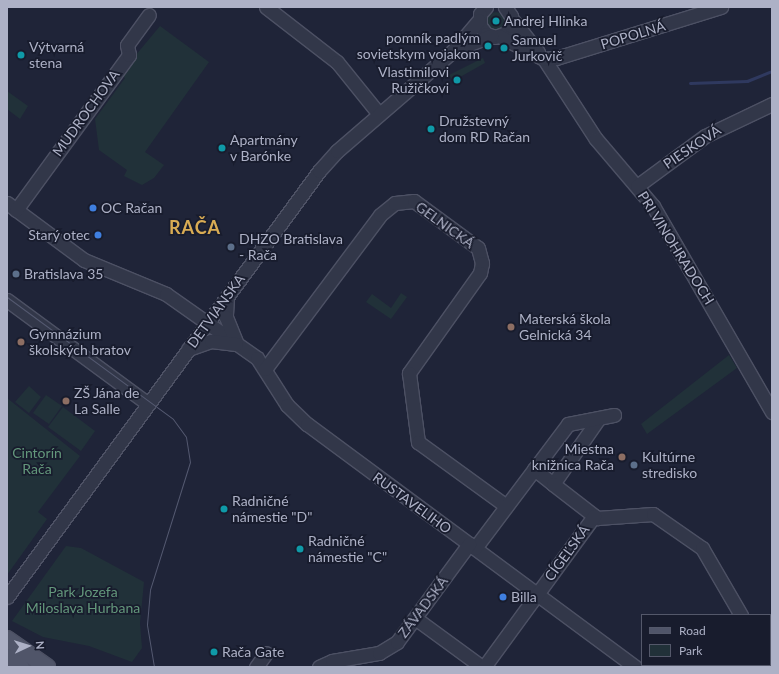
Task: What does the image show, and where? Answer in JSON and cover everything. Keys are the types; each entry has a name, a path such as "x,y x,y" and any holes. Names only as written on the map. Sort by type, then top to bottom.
{"main road":[{"path":"7,639 47,667"},
{"path":"7,657 21,667"}],"street":[{"path":"266,7 337,62 379,114"},
{"name":"PRI VINOHRADOCH","path":"505,7 512,19 542,57 596,139 637,186 663,222 772,412"},
{"name":"POPOLNÁ","path":"542,57 556,58 706,10 721,7"},
{"path":"483,11 482,30 542,57"},
{"name":"DETVIANSKA","path":"7,597 319,171 379,114 453,51 483,11"},
{"name":"MUDROCHOVA","path":"11,206 129,55 127,45 149,15"},
{"path":"495,36 508,31 512,19"},
{"name":"DETVIANSKA","path":"453,51 495,36"},
{"name":"PIESKOVÁ","path":"637,186 705,136 772,104"},
{"name":"GELNICKÁ","path":"265,369 380,214 395,203 408,200 416,202 478,248 482,263 480,273 412,366 409,373 418,442 506,506"},
{"name":"RUSTAVELIHO","path":"11,206 84,260 160,290 257,358 287,405 307,424 635,667"},
{"path":"188,349 211,341 236,344 226,317 227,296"},
{"path":"7,300 148,404"},
{"name":"ZÁVADSKÁ","path":"319,667 332,661 379,653 397,642 472,546 506,506 568,424 614,415"},
{"path":"553,484 599,418"},
{"path":"534,469 594,516"},
{"name":"CÍGEĽSKÁ","path":"537,595 594,516 606,519 653,514 703,550 740,614"},
{"path":"415,618 483,667 537,595"},
{"path":"256,667 266,653"}],"green space":[{"path":"496,12 502,15 505,21 502,27 496,30 490,27 487,21 490,15"},
{"path":"160,26 209,62 145,152 164,165 154,178 142,185 124,176 127,170 99,150 95,119 125,78 120,74"},
{"path":"483,58 485,63 453,81 449,75"},
{"path":"7,91 28,106 20,119 7,109"},
{"path":"401,293 407,297 391,319 366,302 372,294 391,308"},
{"path":"729,355 737,368 647,434 641,424"},
{"path":"29,386 41,397 29,413 15,402"},
{"path":"46,395 62,406 49,424 33,413"},
{"name":"Cintorín Rača","path":"7,398 80,456 38,512 47,519 7,575"},
{"path":"63,407 95,431 81,451 48,427"},
{"name":"Park Jozefa Miloslava Hurbana","path":"66,546 81,548 144,582 140,623 142,648 132,662 89,646 43,637 12,621"}],"waterway":[{"path":"690,83 747,81 772,71"}],"tram line":[{"path":"7,297 173,419 186,437 190,462 150,590 147,625 154,667"}],"place":[{"name":"Andrej Hlinka","path":"496,21"},
{"name":"pomník padlým sovietskym vojakom","path":"488,46"},
{"name":"Samuel Jurkovič","path":"504,48"},
{"name":"Výtvarná stena","path":"21,55"},
{"name":"Vlastimilovi Ružičkovi","path":"457,80"},
{"name":"Družstevný dom RD Račan","path":"431,129"},
{"name":"Apartmány v Barónke","path":"222,148"},
{"name":"OC Račan","path":"93,208"},
{"name":"Starý otec","path":"98,235"},
{"name":"DHZO Bratislava - Rača","path":"231,247"},
{"name":"Bratislava 35","path":"16,274"},
{"name":"Materská škola Gelnická 34","path":"511,327"},
{"name":"Gymnázium školských bratov","path":"21,342"},
{"name":"ZŠ Jána de La Salle","path":"66,401"},
{"name":"Miestna knižnica Rača","path":"622,457"},
{"name":"Kultúrne stredisko","path":"634,465"},
{"name":"Radničné námestie \"D\"","path":"224,509"},
{"name":"Radničné námestie \"C\"","path":"300,549"},
{"name":"Billa","path":"503,597"},
{"name":"Rača Gate","path":"214,652"}],"district":[{"name":"RAČA","path":"195,227"}]}
